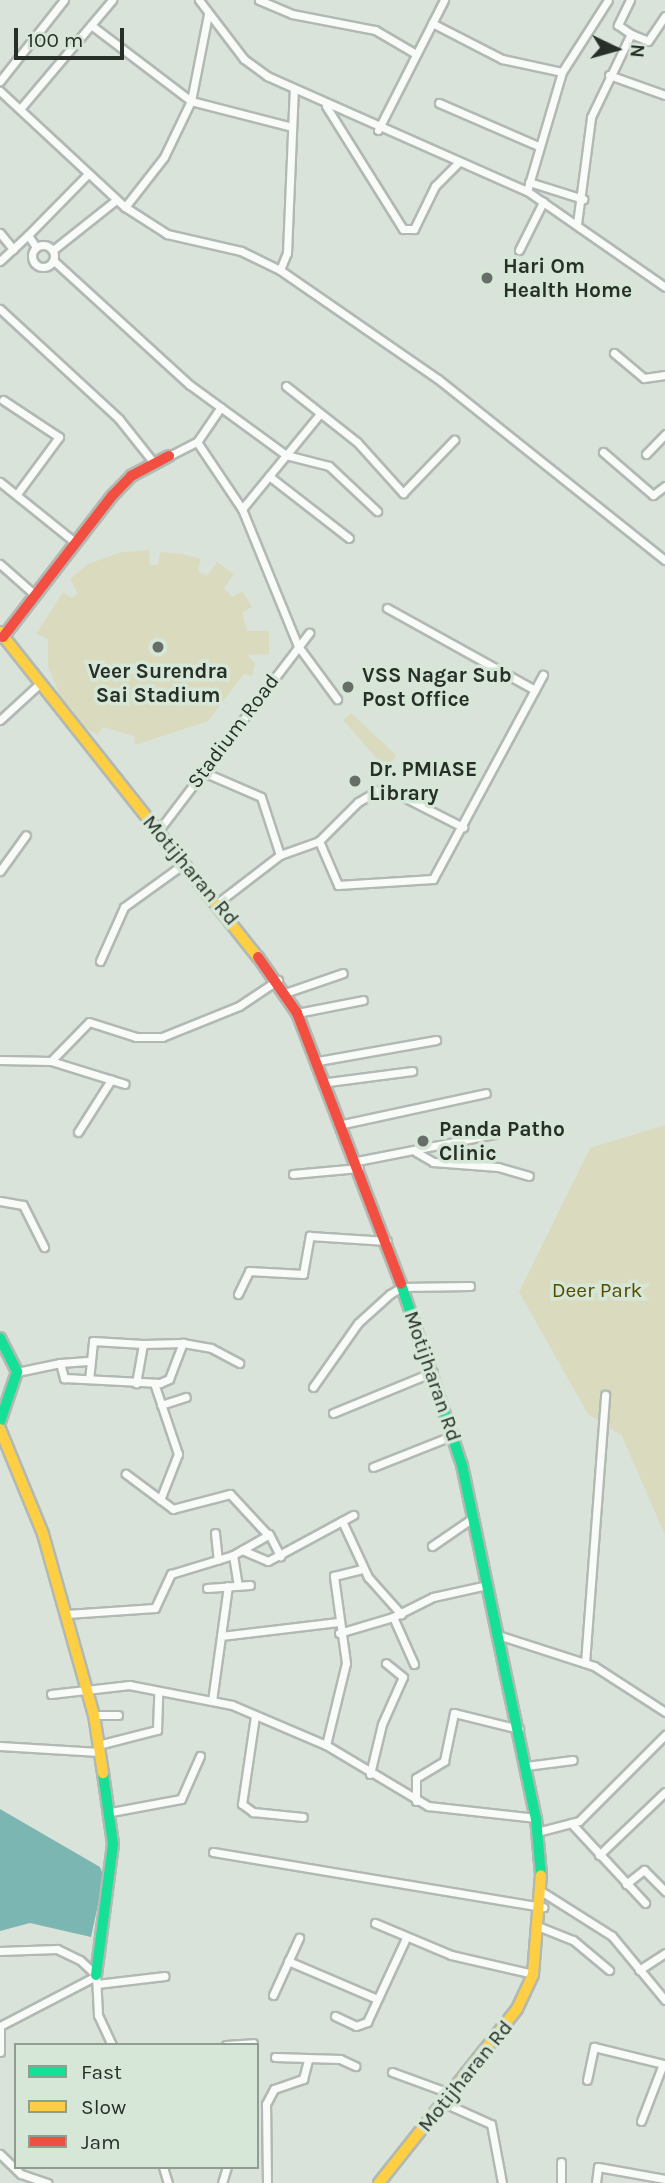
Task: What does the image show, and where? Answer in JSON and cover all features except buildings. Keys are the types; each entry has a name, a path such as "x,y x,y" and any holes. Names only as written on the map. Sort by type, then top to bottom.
{"main road":[{"path":"2,634 112,496 154,463 169,456"},
{"name":"Motijharan Rd","path":"2,634 38,685 158,831 220,901 278,979 297,1013 328,1082 387,1241 454,1435 474,1517 501,1636 536,1818 543,1907 533,1974 501,2035 379,2183"},
{"path":"0,1338 17,1373 0,1422"},
{"path":"0,1429 67,1614 89,1687 94,1714 111,1812 109,1898 97,1980"}],"street":[{"path":"0,80 64,0"},
{"path":"20,109 112,0"},
{"path":"199,0 244,59 326,106 457,164 583,200"},
{"path":"259,0 292,14 375,30 416,54"},
{"path":"378,130 444,0"},
{"path":"528,186 536,145 562,72 608,0"},
{"path":"631,0 618,25 631,34 648,41 665,16"},
{"path":"125,207 164,157 191,101 208,14"},
{"path":"432,23 502,59 562,72"},
{"path":"91,25 191,101 292,127"},
{"path":"577,224 583,200 587,133 609,75 631,34"},
{"path":"609,75 665,95"},
{"path":"280,270 287,253 294,89"},
{"path":"0,91 125,207 167,234 241,251 280,270 438,379 665,560"},
{"path":"439,103 536,145"},
{"path":"326,106 404,229 414,229 435,186 457,164"},
{"path":"0,261 88,174"},
{"path":"528,186 543,202 663,281"},
{"path":"36,247 53,250 116,200"},
{"path":"519,250 543,202"},
{"path":"0,233 13,249"},
{"path":"28,235 36,247 34,263 44,267 54,261"},
{"path":"53,250 54,261 101,310 221,407 286,455 329,466 377,510"},
{"path":"0,309 119,419 154,463"},
{"path":"614,353 644,377 665,376"},
{"path":"286,386 318,416 357,442 403,493 454,440"},
{"path":"3,400 58,437 17,494"},
{"path":"169,456 197,442 221,407"},
{"path":"242,509 318,416"},
{"path":"646,454 665,434"},
{"path":"197,442 242,509 298,646 337,699"},
{"path":"603,452 653,495 665,486"},
{"path":"269,476 349,538"},
{"path":"0,482 76,544"},
{"path":"0,564 35,595"},
{"path":"387,608 535,690"},
{"name":"Stadium Road","path":"158,831 201,771 310,633"},
{"path":"319,841 338,885 387,886 433,879 543,676"},
{"path":"0,720 38,685"},
{"path":"201,771 261,797 280,855"},
{"path":"220,901 280,855 319,841 358,802 384,787 463,827"},
{"path":"0,871 26,835"},
{"path":"100,961 124,907 185,863"},
{"path":"285,993 343,974"},
{"path":"51,1062 89,1022 136,1037 162,1037 239,1006 278,979"},
{"path":"297,1013 363,1000"},
{"path":"318,1061 436,1041"},
{"path":"0,1059 51,1062 125,1084"},
{"path":"328,1082 412,1071"},
{"path":"78,1132 111,1080"},
{"path":"344,1124 486,1093"},
{"path":"293,1174 358,1165 495,1134"},
{"path":"416,1152 433,1162 498,1167 529,1176"},
{"path":"0,1201 23,1205 44,1247"},
{"path":"238,1294 249,1270 303,1274 310,1236 387,1241"},
{"path":"313,1387 358,1323 402,1287 470,1286"},
{"path":"89,1379 93,1341 183,1343 211,1348 239,1363"},
{"path":"60,1363 64,1378 155,1383 169,1379 183,1343"},
{"path":"136,1383 143,1344"},
{"path":"17,1373 60,1363 91,1361"},
{"path":"333,1413 433,1372"},
{"path":"155,1383 178,1454 160,1500"},
{"path":"585,1663 606,1395"},
{"path":"161,1405 186,1397"},
{"path":"373,1467 454,1435"},
{"path":"125,1474 160,1500 178,1509 230,1494 269,1534 280,1556"},
{"path":"242,1550 259,1560 280,1556 353,1515"},
{"path":"432,1546 474,1517"},
{"path":"342,1521 363,1569 401,1614"},
{"path":"215,1533 218,1560"},
{"path":"67,1614 155,1608 171,1574 233,1555 269,1534"},
{"path":"233,1555 238,1586"},
{"path":"326,1745 346,1663 339,1633 335,1574 363,1569"},
{"path":"207,1588 250,1585"},
{"path":"339,1633 401,1614 433,1597 488,1585"},
{"path":"212,1701 228,1586"},
{"path":"393,1617 414,1664"},
{"path":"222,1636 338,1622"},
{"path":"501,1636 585,1663 665,1712"},
{"path":"370,1774 382,1724 403,1678 386,1662"},
{"path":"51,1694 89,1687 158,1692 212,1701 326,1745 416,1801 536,1818"},
{"path":"0,1746 99,1749 157,1730 158,1692"},
{"path":"416,1801 416,1778 444,1761 454,1713 519,1729"},
{"path":"94,1714 118,1715"},
{"path":"255,1716 242,1804 253,1812 303,1817"},
{"path":"537,1832 571,1824 608,1798 665,1735"},
{"path":"111,1812 181,1800 200,1756"},
{"path":"526,1766 573,1760"},
{"path":"599,1855 665,1792"},
{"path":"571,1824 645,1903"},
{"path":"214,1852 543,1907"},
{"path":"626,1884 644,1870 665,1891"},
{"path":"544,1893 601,1927 665,2000"},
{"path":"374,1923 406,1938 533,1974"},
{"path":"540,1927 573,1940 609,1970"},
{"path":"273,1995 299,1938"},
{"path":"335,2016 364,2025 406,1938"},
{"path":"0,1951 57,1949 97,1980"},
{"path":"639,1970 665,1953"},
{"path":"288,1961 377,1999"},
{"path":"0,2052 0,2028 97,1980 165,1976"},
{"path":"97,1980 98,2014 111,2043"},
{"path":"587,2080 594,2047 664,2061"},
{"path":"275,2057 340,2059 355,2066"},
{"path":"267,2183 266,2104 274,2089 303,2079 308,2060"},
{"path":"664,2061 665,2077"},
{"path":"640,2121 664,2061"},
{"path":"392,2072 452,2094"},
{"path":"259,2101 266,2104"},
{"path":"444,2103 491,2124 502,2183"},
{"path":"0,2154 14,2167"},
{"path":"561,2162 561,2183"},
{"path":"596,2183 598,2167 665,2179"},
{"path":"16,2169 21,2174 47,2183"}],"green space":[{"name":"Veer Surendra Sai Stadium","path":"149,550 150,565 158,565 160,552 182,554 201,559 198,571 207,576 217,562 234,574 224,588 232,597 242,591 252,607 242,613 247,631 269,631 269,654 247,655 255,663 252,676 244,674 208,721 135,745 134,736 103,727 98,735 69,718 74,710 63,702 48,667 48,639 36,634 63,592 72,598 78,593 70,579 88,564 121,552"},
{"path":"351,713 396,755 388,771 343,720"},
{"name":"Deer Park","path":"665,1125 665,1535 622,1436 588,1414 519,1292 590,1148"}],"water":[{"path":"0,1809 100,1867 104,1877 91,1937 30,1923 0,1931"}],"traffic: fast":[{"path":"401,1284 462,1465 536,1818 541,1875"},
{"path":"0,1338 17,1372 0,1422"},
{"path":"96,1975 113,1844 103,1773"}],"traffic: slow":[{"path":"0,632 258,957"},
{"path":"0,1429 43,1534 94,1715 103,1773"},
{"path":"379,2183 517,2009 533,1974 541,1875"}],"traffic: jam":[{"path":"3,637 112,496 131,476 169,456"},
{"path":"258,957 297,1013 401,1284"}],"place":[{"name":"Hari Om Health Home","path":"487,278"},
{"name":"Veer Surendra Sai Stadium","path":"158,647"},
{"name":"VSS Nagar Sub Post Office","path":"348,687"},
{"name":"Dr. PMIASE Library","path":"355,781"},
{"name":"Panda Patho Clinic","path":"423,1141"}]}
